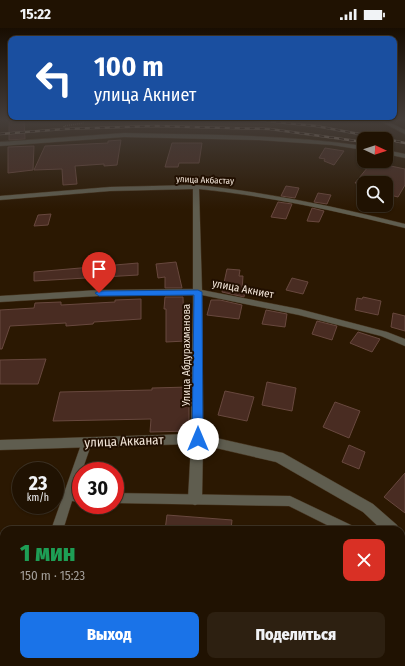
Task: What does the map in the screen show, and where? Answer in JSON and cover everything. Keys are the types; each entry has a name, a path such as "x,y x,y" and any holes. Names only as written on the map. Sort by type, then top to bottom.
{"street":[{"path":"393,153 405,156"},
{"name":"улица Акбастау","path":"0,198 110,189 196,187 238,191 373,218 405,226"},
{"name":"Улица Абдурахманова","path":"195,499 198,439 196,187"},
{"name":"улица Акниет","path":"0,299 99,293 198,292 299,312 384,334 405,343"},
{"name":"улица Акканат","path":"0,445 198,439 279,457 368,508 388,526"}],"lane":[{"path":"58,526 86,442"},
{"path":"68,496 72,496"},
{"path":"124,498 290,501 341,526"}],"building":[{"path":"8,150 34,150 33,170 8,173"},
{"path":"43,150 119,150 117,165 104,166 104,164 75,166 77,184 63,185 62,169 34,170"},
{"path":"170,150 201,150 199,163 179,163 178,167 165,167"},
{"path":"324,150 344,151 334,165 324,161 325,159 319,158"},
{"path":"393,166 405,169 405,185 398,197 393,196 393,176 361,176 367,168 393,168"},
{"path":"286,186 299,188 295,198 281,196"},
{"path":"318,193 331,195 327,204 314,202"},
{"path":"278,202 292,204 286,219 271,217"},
{"path":"312,208 324,211 319,222 307,221"},
{"path":"51,214 48,225 34,226 38,215"},
{"path":"176,262 182,288 165,288 165,277 158,278 156,264"},
{"path":"138,263 138,275 34,281 34,272"},
{"path":"227,269 240,270 239,276 243,276 242,290 245,291 244,297 222,292"},
{"path":"292,278 308,282 303,294 286,290"},
{"path":"165,297 183,297 186,341 166,342 166,309 164,309"},
{"path":"363,297 381,301 378,315 355,310 357,298 362,299"},
{"path":"141,299 141,319 94,322 93,324 66,326 66,323 10,326 2,349 0,349 0,310 34,308 35,303 61,302 61,305"},
{"path":"211,300 220,300 242,305 239,319 207,315"},
{"path":"266,310 287,314 285,327 262,324"},
{"path":"393,313 405,316 405,331 391,327"},
{"path":"317,321 337,326 332,340 312,334"},
{"path":"358,332 380,339 372,352 350,343"},
{"path":"46,359 38,384 0,384 0,360"},
{"path":"267,382 296,388 292,411 262,405"},
{"path":"189,387 189,431 150,432 151,419 53,421 60,392 152,390 152,388"},
{"path":"225,391 254,397 247,421 218,415"},
{"path":"335,402 360,411 349,438 323,427"},
{"path":"349,445 365,452 359,469 342,462"},
{"path":"405,473 405,513 384,497"},
{"path":"167,515 232,520 231,526 166,526"}],"route":[{"path":"99,293 198,292 198,439"}]}
